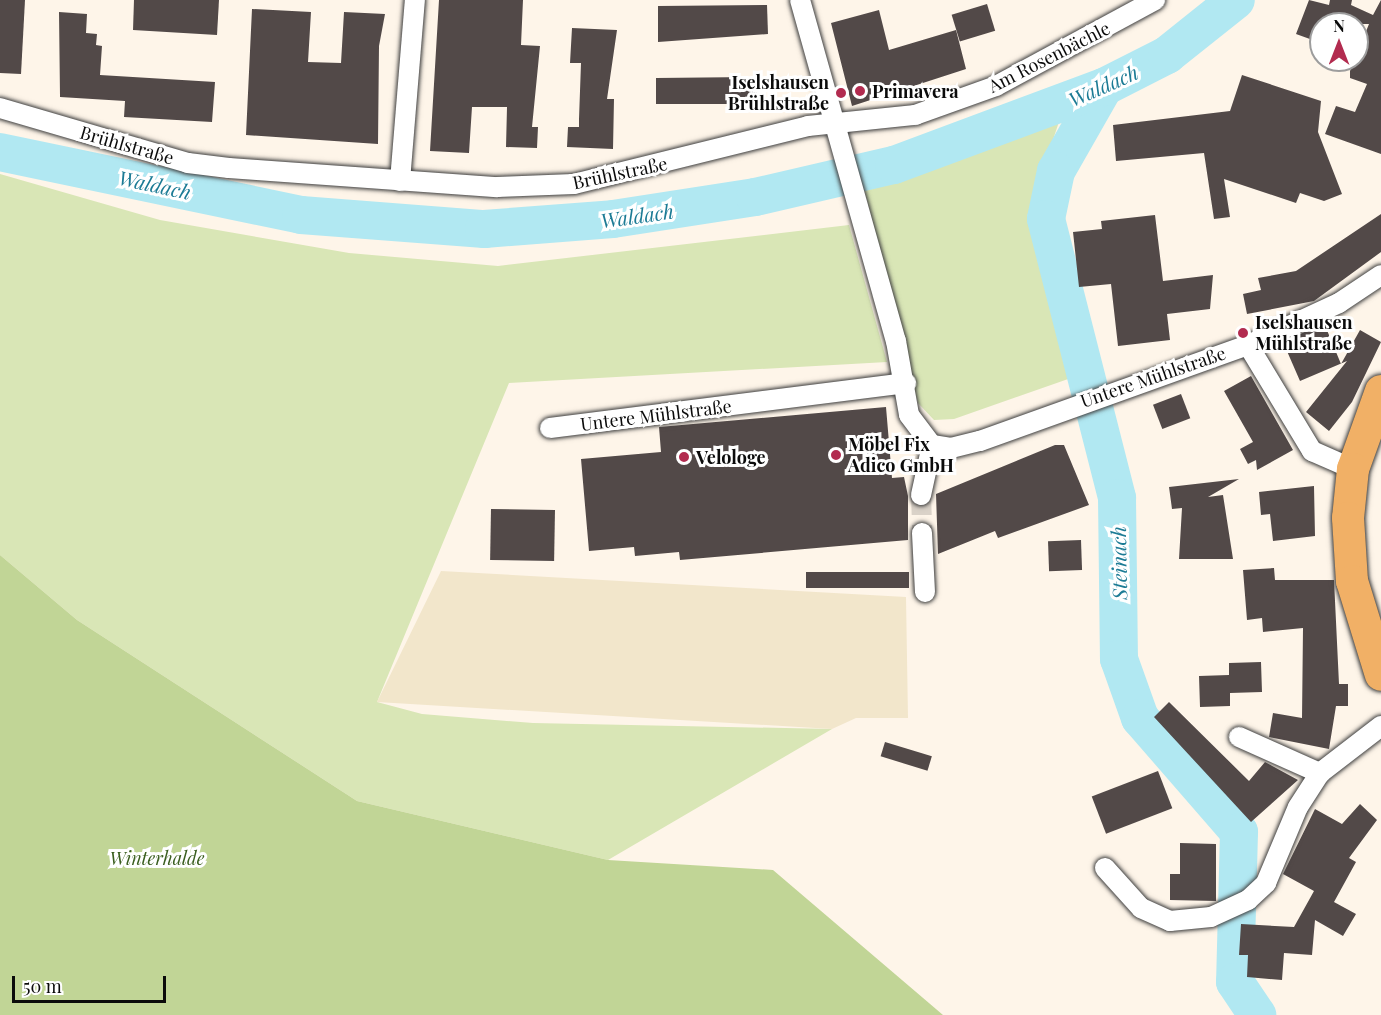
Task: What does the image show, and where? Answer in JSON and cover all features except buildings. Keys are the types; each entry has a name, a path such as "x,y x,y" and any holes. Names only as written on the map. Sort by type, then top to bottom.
{"main road":[{"path":"1381,391 1353,469 1348,518 1353,581 1381,675"}],"street":[{"path":"400,181 415,0"},
{"path":"800,0 843,147 906,383 909,415 932,445 921,495"},
{"name":"Am Rosenbächle","path":"835,124 915,115 996,86 1155,0"},
{"name":"Brühlstraße","path":"0,108 188,163 400,181 574,184 835,124"},
{"path":"1248,345 1339,303 1381,275"},
{"name":"Untere Mühlstraße","path":"932,445 951,448 980,441 1112,390 1248,345 1312,451 1353,469"},
{"name":"Untere Mühlstraße","path":"550,428 906,383"},
{"path":"922,533 925,592"},
{"path":"1105,868 1141,908 1170,921 1211,917 1248,900 1266,883 1298,807 1320,773 1381,726"},
{"path":"1239,737 1320,773"}],"shaded area":[{"path":"441,571 906,597 908,718 856,718 832,729 377,702"}],"green space":[{"path":"1065,104 1027,217 1071,378 954,419 934,420 918,403 863,184"},
{"path":"0,174 160,220 349,253 498,266 849,225 887,362 509,383 377,702 422,714 533,723 832,729 608,860 357,801 77,620 0,555"},
{"name":"Winterhalde","path":"0,555 77,620 357,801 608,860 773,870 943,1015 0,1015"}],"waterway":[{"name":"Waldach","path":"0,152 301,215 484,229 613,219 755,197 894,165 1104,87 1167,55 1236,0"},
{"name":"Steinach","path":"1104,87 1056,171 1046,219 1117,498 1119,659 1140,718 1239,832 1235,982 1257,1015"}],"tunnel":[{"path":"921,495 922,533"}],"place":[{"name":"Primavera","path":"860,91"},
{"name":"Iselshausen Brühlstraße","path":"841,93"},
{"name":"Iselshausen Mühlstraße","path":"1243,333"},
{"name":"Möbel Fix Adico GmbH","path":"836,455"},
{"name":"Velologe","path":"684,457"}]}
